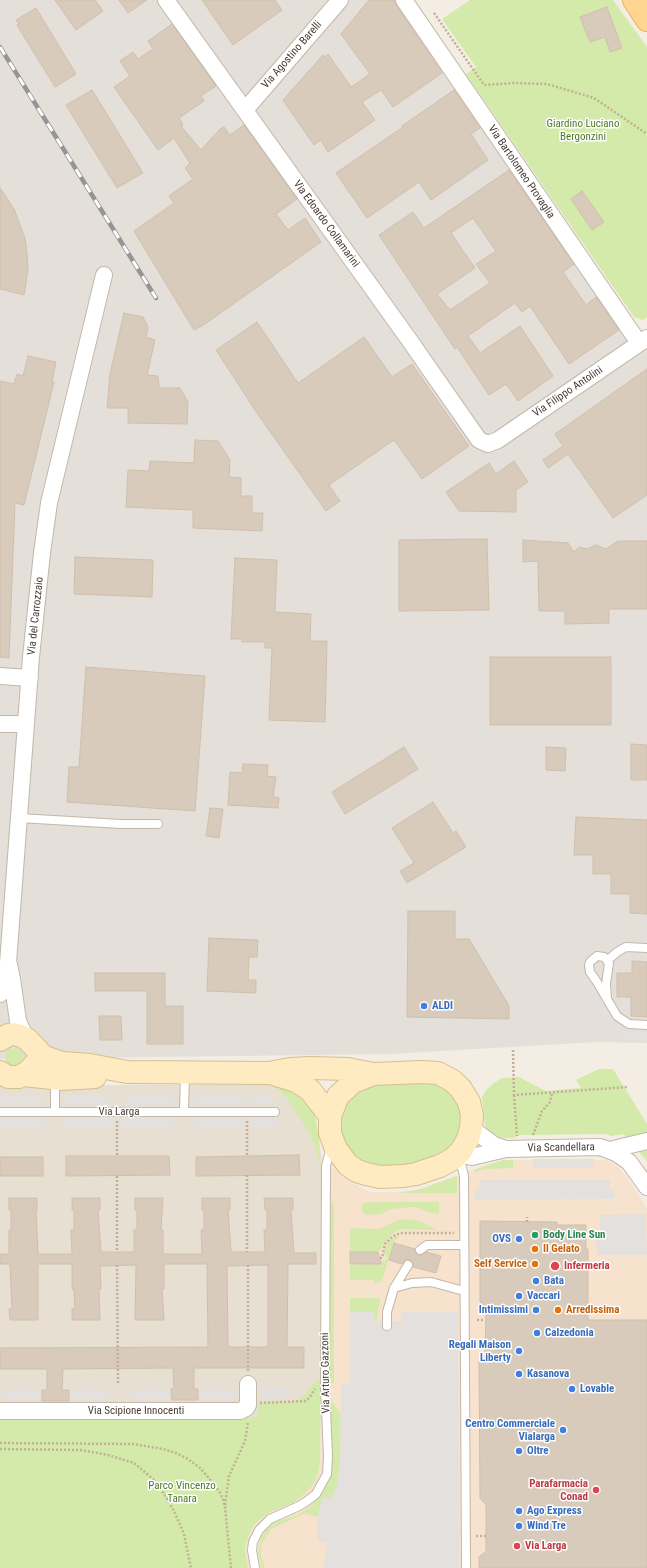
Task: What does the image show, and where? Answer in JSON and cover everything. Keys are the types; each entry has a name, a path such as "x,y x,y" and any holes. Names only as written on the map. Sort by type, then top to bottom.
{"main road":[{"path":"634,0 647,20"},
{"path":"0,1040 8,1035 14,1034 30,1043 44,1057 62,1063 90,1065 127,1072"},
{"path":"0,1072 8,1077 14,1078 24,1075 29,1071 35,1060 30,1043"},
{"path":"24,1075 55,1079 80,1079 127,1072 269,1073 290,1069 310,1068 348,1069 373,1074 421,1072 438,1073 448,1078 461,1089 469,1102 472,1115 471,1128 468,1139 459,1154 446,1163 416,1174 380,1177 357,1171 348,1165 336,1150 332,1142 330,1133 330,1116 334,1104 342,1091 353,1082 373,1074"},
{"path":"269,1073 302,1084 310,1090 330,1116"}],"street":[{"name":"Via Edoardo Collamarini","path":"166,0 410,341 474,434 479,440 488,444"},
{"name":"Via Agostino Barelli","path":"245,110 340,0"},
{"name":"Via Bartolomeo Provaglia","path":"404,0 643,341"},
{"name":"Via del Carrozzaio","path":"0,994 8,963 30,678 42,553 49,503 104,275"},
{"name":"Via Filippo Antolini","path":"488,444 498,440 643,341"},
{"path":"0,676 30,678"},
{"path":"0,724 26,724"},
{"name":"Via del Carrozzaio","path":"8,963 12,979 18,1021 30,1043"},
{"name":"Via Scandellara","path":"471,1128 494,1145 506,1149"},
{"path":"609,1150 647,1141"},
{"name":"Via Scandellara","path":"459,1154 472,1157 506,1149 588,1146 609,1150 622,1156 630,1162 647,1187"},
{"name":"Via Scipione Innocenti","path":"0,1411 240,1411 248,1405 248,1384"}],"lane":[{"path":"19,818 121,824 158,824"},
{"path":"608,960 617,952 626,947 647,948"},
{"path":"608,960 601,956 597,956 588,965 590,972 617,1016 629,1024 647,1025"},
{"path":"607,999 606,984 609,968 608,960"},
{"path":"184,1112 185,1072"},
{"path":"55,1079 55,1112"},
{"name":"Via Larga","path":"0,1112 275,1112"},
{"name":"Via Arturo Gazzoni","path":"256,1568 252,1550 253,1542 259,1530 270,1519 308,1501 316,1494 326,1474 328,1456 325,1386 326,1166 332,1142"},
{"path":"459,1154 464,1176 466,1568"},
{"path":"420,1250 427,1245 464,1245"},
{"path":"387,1326 387,1312 394,1288 408,1265"},
{"path":"394,1288 412,1283 430,1282 464,1292"}],"path":[{"path":"434,13 484,86 515,83 547,84 594,98 647,134"},
{"path":"513,1050 517,1138 522,1138"},
{"path":"514,1095 628,1087"},
{"path":"528,1138 532,1138 542,1111 550,1102 552,1092"},
{"path":"117,1119 117,1157"},
{"path":"247,1119 247,1156"},
{"path":"247,1175 247,1252"},
{"path":"117,1176 118,1252"},
{"path":"527,1217 527,1222"},
{"path":"380,1258 382,1258 385,1244 392,1237 400,1233 456,1233"},
{"path":"117,1265 118,1384"},
{"path":"248,1265 248,1384"},
{"path":"477,1320 485,1320"},
{"path":"257,1408 257,1403 305,1401 310,1398 315,1389 320,1386"},
{"path":"231,1568 225,1507 226,1491 229,1476 245,1441 248,1418"},
{"path":"0,1443 115,1443 163,1449 176,1453 200,1468 219,1490 225,1507"},
{"path":"0,1449 81,1450 108,1455 134,1463 161,1489 174,1511 184,1534 191,1568"},
{"path":"476,1536 486,1536"}],"shaded area":[{"path":"0,0 406,0 641,341 647,337 647,1043 596,1042 390,1054 0,1059"},
{"path":"583,971 618,1028 613,1031 579,974"},
{"path":"619,1031 647,1031 647,1040 620,1040"},
{"path":"0,1085 280,1085 319,1138 321,1156 321,1379 312,1384 303,1396 298,1399 257,1417 0,1418"},
{"path":"65,1095 109,1095 109,1106 65,1105"},
{"path":"125,1095 173,1095 173,1105 125,1105"},
{"path":"245,1095 245,1104 194,1105 194,1096"},
{"path":"250,1095 271,1095 271,1104 250,1104"},
{"path":"0,1096 43,1096 44,1106 0,1106"},
{"path":"244,1117 244,1127 194,1127 194,1118"},
{"path":"0,1118 45,1118 45,1128 0,1128"},
{"path":"64,1118 114,1118 114,1127 64,1128"},
{"path":"120,1118 174,1118 174,1127 120,1128"},
{"path":"250,1118 277,1118 277,1127 250,1127"},
{"name":"Centro Commerciale Vialarga","path":"321,1156 343,1176 361,1188 371,1192 399,1192 421,1189 491,1163 513,1160 607,1160 617,1166 628,1178 647,1208 647,1568 248,1568 245,1546 254,1525 272,1511 293,1503 301,1497 315,1483 320,1462"},
{"path":"533,1159 594,1159 594,1168 533,1168"},
{"path":"479,1180 610,1180 610,1190 614,1190 615,1199 475,1200 475,1190 479,1190"},
{"path":"646,1214 647,1255 597,1255 596,1234 600,1234 600,1215"},
{"path":"350,1312 374,1312 374,1321 402,1321 402,1312 458,1312 459,1568 322,1568 326,1557 327,1542 317,1541 317,1517 323,1496 331,1499 337,1485 340,1465 341,1384 350,1383"},
{"path":"262,1388 288,1388 288,1398 262,1398"},
{"path":"70,1389 107,1389 108,1400 70,1400"},
{"path":"199,1389 235,1389 235,1400 199,1400"},
{"path":"4,1390 41,1390 41,1399 4,1400"},
{"path":"131,1390 170,1390 171,1399 131,1400"}],"green space":[{"name":"Giardino Luciano Bergonzini","path":"470,0 613,0 647,47 647,317 643,320 634,317 466,74 476,67 442,19"},
{"path":"14,1048 18,1049 22,1053 22,1061 18,1065 14,1066 10,1065 6,1061 5,1057 6,1053 10,1049"},
{"path":"599,1069 613,1069 647,1124 647,1161 623,1134 612,1136 605,1134 520,1135 513,1138 504,1138 495,1137 485,1126 482,1097 485,1091 502,1078 519,1077 546,1091 581,1088 576,1080"},
{"path":"425,1082 437,1084 447,1090 456,1100 460,1108 461,1116 459,1132 448,1149 438,1155 422,1161 405,1165 375,1166 361,1161 351,1153 341,1133 341,1117 347,1102 355,1093 375,1084"},
{"path":"270,1085 295,1088 315,1115 319,1138 321,1170 316,1149 308,1131 287,1098 279,1090"},
{"path":"503,1160 513,1160 513,1168 484,1169 475,1172 474,1170"},
{"path":"457,1176 457,1193 399,1193 421,1189"},
{"path":"332,1202 334,1205 334,1383 329,1383 330,1205"},
{"path":"366,1202 439,1202 439,1214 430,1213 419,1208 411,1207 391,1209 381,1214 366,1215 362,1211 362,1205"},
{"path":"407,1219 421,1221 436,1230 403,1229 397,1231 388,1238 380,1251 350,1252 350,1228 379,1229 398,1220"},
{"path":"399,1235 399,1238 394,1241 382,1281 375,1283 374,1280 350,1280 350,1265 381,1264 381,1261 387,1259 384,1254 387,1244"},
{"path":"350,1298 380,1298 377,1319 374,1321 373,1312 350,1312"},
{"name":"Parco Vincenzo Tanara","path":"321,1379 320,1462 315,1483 293,1503 272,1511 254,1525 245,1546 248,1568 0,1568 0,1418 257,1417 259,1401 293,1401 303,1396 312,1384"},
{"path":"329,1400 331,1400 341,1414 340,1465 337,1485 331,1499 323,1497 317,1517 304,1514 271,1529 261,1546 261,1557 265,1568 262,1568 258,1552 261,1539 265,1531 276,1522 297,1515 310,1507 322,1494 330,1478 332,1464"}],"building":[{"path":"55,0 95,0 103,11 76,30"},
{"path":"119,0 147,0 128,13"},
{"path":"202,0 275,0 282,10 233,45"},
{"path":"369,0 394,0 442,73 393,107 381,90 362,102 375,120 328,152 321,140 314,145 283,100 323,55 325,57 328,54 351,87 370,74 341,34"},
{"path":"607,7 622,48 610,52 605,37 590,42 580,17"},
{"path":"36,8 76,74 55,87 17,25 19,24 16,20"},
{"path":"172,24 216,86 201,96 204,101 179,118 183,125 181,126 201,150 220,129 224,127 230,135 244,125 297,199 276,214 288,230 305,218 321,242 202,326 194,330 134,231 174,203 169,196 193,179 185,168 190,163 174,138 158,150 114,87 130,76 120,61 133,52 138,59 153,49 148,41"},
{"path":"92,90 143,173 117,188 66,105"},
{"path":"454,90 480,128 471,134 488,160 431,200 419,182 367,218 336,173"},
{"path":"509,170 574,264 563,272 586,305 596,297 619,330 569,364 530,306 522,312 515,303 468,336 480,353 520,326 553,376 518,401 506,384 489,395 457,347 455,349 379,235 413,212 424,228","holes":["473,218 496,251 476,264 490,283 450,310 437,294 475,268 451,233"]},
{"path":"0,188 14,209 25,238 28,269 24,295 0,289"},
{"path":"582,191 604,222 592,230 571,199"},
{"path":"124,313 143,317 148,327 146,337 155,340 147,375 158,376 159,388 180,388 188,402 187,424 128,423 128,408 107,408 110,374"},
{"path":"257,322 298,383 364,337 392,377 412,364 469,446 422,479 394,440 329,485 340,501 326,511 257,413 216,350"},
{"path":"28,356 56,362 52,382 54,382 24,505 15,503 9,658 0,657 0,381 14,384 17,374 23,376"},
{"path":"647,369 647,495 613,518 568,454 548,468 543,460 563,446 555,434"},
{"path":"195,440 218,441 230,460 229,477 241,478 241,496 252,496 252,513 263,513 262,531 193,528 193,510 126,507 128,470 149,471 150,461 194,463"},
{"path":"514,461 528,482 516,490 516,512 459,511 446,492 489,463 496,474"},
{"path":"487,539 489,610 399,611 399,540"},
{"path":"523,540 568,543 574,552 579,547 587,549 596,545 606,549 618,541 647,541 647,609 609,609 609,623 565,624 565,611 539,611 538,561 523,562"},
{"path":"75,557 153,560 152,597 74,594"},
{"path":"235,558 277,560 275,612 311,614 310,641 327,641 325,722 269,720 272,648 265,648 265,642 242,642 242,639 231,639"},
{"path":"490,657 611,657 611,725 490,725"},
{"path":"86,667 205,676 195,811 67,802 69,767 79,767"},
{"path":"631,744 647,745 647,780 631,780"},
{"path":"404,747 418,769 345,814 332,792"},
{"path":"546,747 566,748 565,771 546,770"},
{"path":"243,764 268,765 267,776 276,777 273,797 279,798 278,808 228,805 230,772 242,773"},
{"path":"433,802 453,833 456,831 466,847 407,883 400,871 414,863 392,828"},
{"path":"210,808 223,809 219,838 206,836"},
{"path":"576,817 647,820 647,914 630,913 630,894 611,894 611,874 593,874 593,855 574,855"},
{"path":"408,911 455,911 455,939 469,939 509,1006 509,1019 407,1017"},
{"path":"209,938 258,940 257,957 249,957 248,980 256,980 256,993 207,991"},
{"path":"632,961 647,962 647,1017 631,1016 631,997 617,997 617,973 632,973"},
{"path":"95,973 165,973 165,1006 183,1006 183,1044 147,1044 147,991 95,991"},
{"path":"99,1016 121,1016 122,1040 100,1040"},
{"path":"299,1155 300,1175 196,1176 196,1157"},
{"path":"66,1156 169,1156 170,1175 66,1176"},
{"path":"0,1157 43,1157 43,1176 0,1176"},
{"path":"9,1198 37,1198 36,1210 38,1254 72,1254 71,1230 74,1230 74,1210 72,1210 72,1198 100,1198 100,1210 98,1210 101,1252 134,1252 134,1230 137,1230 137,1210 135,1210 135,1198 163,1198 161,1230 163,1230 163,1254 202,1254 201,1230 204,1230 204,1210 202,1210 202,1198 230,1198 230,1210 228,1210 231,1252 265,1252 264,1230 267,1230 267,1210 265,1210 264,1198 293,1198 293,1210 291,1210 294,1253 316,1253 316,1264 288,1264 287,1347 304,1347 304,1368 194,1368 194,1389 198,1389 198,1400 172,1400 171,1389 174,1389 173,1368 63,1369 62,1390 69,1390 69,1401 42,1401 42,1390 47,1390 47,1369 0,1369 0,1348 208,1347 207,1264 164,1264 164,1289 162,1289 164,1320 135,1320 136,1265 100,1266 100,1320 72,1320 72,1309 75,1309 74,1289 72,1289 72,1264 38,1264 38,1320 10,1320 9,1309 12,1309 10,1264 0,1264 0,1254 9,1254 11,1210 9,1210","holes":["268,1265 268,1347 228,1347 227,1266"]},
{"name":"Centro Commerciale Vialarga","path":"480,1221 557,1222 557,1225 586,1225 586,1249 588,1249 588,1320 647,1320 647,1568 479,1568 479,1557 486,1551 486,1505 480,1498 479,1361 485,1355 486,1308 480,1302"},
{"path":"394,1243 415,1249 415,1253 418,1255 426,1252 441,1256 436,1273 413,1267 413,1262 409,1260 405,1260 402,1264 389,1260"},
{"path":"350,1252 378,1252 381,1264 350,1264"}],"railway":[{"path":"0,47 156,298"}],"place":[{"name":"ALDI","path":"424,1006"},
{"name":"Body Line Sun","path":"535,1235"},
{"name":"OVS","path":"519,1239"},
{"name":"Il Gelato","path":"535,1249"},
{"name":"Self Service","path":"535,1264"},
{"name":"Infermeria","path":"555,1266"},
{"name":"Bata","path":"536,1281"},
{"name":"Vaccari","path":"519,1296"},
{"name":"Intimissimi","path":"536,1310"},
{"name":"Arredissima","path":"558,1310"},
{"name":"Calzedonia","path":"537,1333"},
{"name":"Regali Maison Liberty","path":"519,1351"},
{"name":"Kasanova","path":"519,1374"},
{"name":"Lovable","path":"572,1389"},
{"name":"Centro Commerciale Vialarga","path":"563,1430"},
{"name":"Oltre","path":"519,1451"},
{"name":"Parafarmacia Conad","path":"596,1490"},
{"name":"Ago Express","path":"519,1511"},
{"name":"Wind Tre","path":"519,1526"},
{"name":"Via Larga","path":"517,1546"}]}
